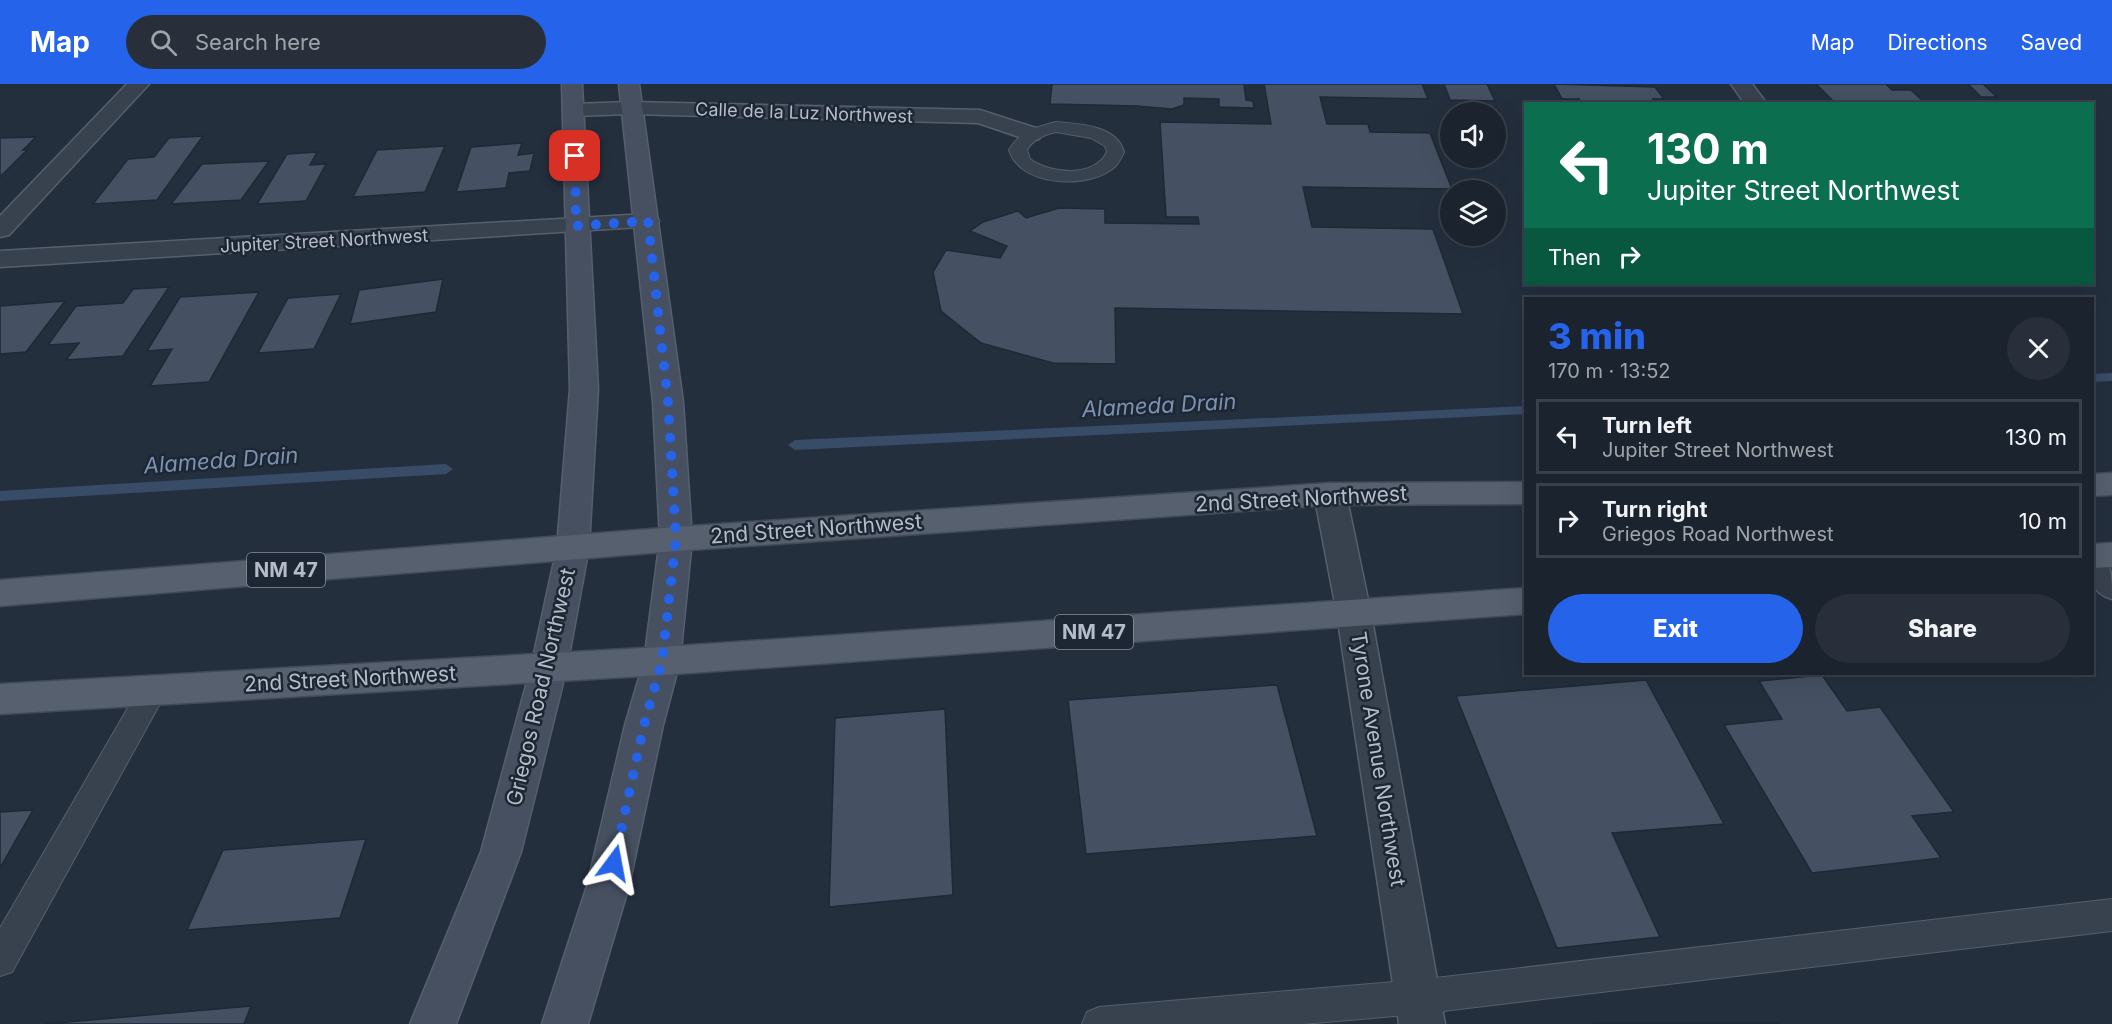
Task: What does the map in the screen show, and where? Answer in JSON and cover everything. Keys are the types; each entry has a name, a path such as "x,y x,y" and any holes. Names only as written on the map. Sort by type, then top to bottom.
{"main road":[{"path":"564,1024 608,886 644,725 662,661 676,539 668,402 648,221 630,96"},
{"name":"Griegos Road Northwest","path":"433,1024 501,852 549,667 573,547 584,390 576,226 573,97"},
{"path":"2094,485 2112,484"},
{"name":"2nd Street Northwest","path":"0,593 676,539 1330,494 1524,493"},
{"path":"2094,558 2112,555"},
{"name":"2nd Street Northwest","path":"0,699 662,661 1354,615 1524,601"}],"street":[{"path":"0,230 139,84"},
{"path":"1742,84 1756,102"},
{"name":"Calle de la Luz Northwest","path":"573,97 630,96 980,117 1031,134"},
{"name":"Jupiter Street Northwest","path":"0,258 648,221"},
{"name":"Tyrone Avenue Northwest","path":"1330,494 1354,615 1420,1011"},
{"path":"2094,561 2112,586"}],"lane":[{"path":"1056,127 1077,128 1095,132 1106,138 1113,146 1114,152 1111,161 1100,170 1082,175 1060,176 1038,172 1023,162 1018,150 1021,142 1031,134 1056,127"},
{"path":"0,960 153,690"},
{"path":"1099,1024 1420,1011 2112,915"}],"building":[{"path":"1052,84 1244,84 1246,100 1253,101 1254,108 1219,107 1219,99 1184,98 1184,105 1172,109 1050,104"},
{"path":"1264,84 1422,84 1428,99 1320,97 1327,124 1368,124 1370,132 1430,133 1440,158 1440,168 1444,168 1448,180 1440,180 1440,189 1303,187 1312,227 1433,229 1463,314 1115,308 1116,364 1053,363 981,343 941,311 933,272 946,250 1000,258 1007,246 970,231 983,222 1018,211 1026,218 1059,208 1105,209 1105,223 1199,224 1198,217 1166,217 1160,122 1271,124"},
{"path":"1444,84 1487,84 1495,101 1450,100"},
{"path":"1554,84 1655,87 1664,99 1653,99 1655,102 1580,102 1579,99 1562,99"},
{"path":"1816,84 1886,84 1892,90 1911,90 1924,102 1834,102"},
{"path":"1968,84 1983,84 1997,97 1981,97"},
{"path":"203,136 157,200 93,204 128,159 154,157 169,138"},
{"path":"36,137 23,150 28,149 0,177 0,138"},
{"path":"522,143 518,155 534,153 530,171 509,173 506,188 456,192 471,147"},
{"path":"445,146 425,192 353,197 377,150"},
{"path":"317,152 310,165 326,164 306,201 257,204 287,154"},
{"path":"269,161 241,200 171,204 202,164"},
{"path":"443,279 436,312 350,324 359,290"},
{"path":"169,287 123,356 66,360 79,343 48,345 76,306 123,303 133,289"},
{"path":"259,292 209,382 150,386 172,349 147,351 180,297"},
{"path":"341,294 314,349 258,353 288,298"},
{"path":"65,301 26,352 0,354 0,306"},
{"path":"1822,675 1847,711 1880,707 1954,812 1912,816 1941,858 1812,873 1724,725 1782,719 1759,681"},
{"path":"1646,680 1724,824 1612,833 1660,937 1557,948 1456,696"},
{"path":"1277,685 1317,836 1086,854 1068,700"},
{"path":"945,709 953,895 829,907 835,718"},
{"path":"33,810 0,868 0,812"},
{"path":"366,839 340,918 187,930 223,850"},
{"path":"251,1006 244,1024 45,1024"},
{"path":"1778,1023 1779,1024 1593,1024"}],"waterway":[{"name":"Alameda Drain","path":"2094,378 2112,377"},
{"name":"Alameda Drain","path":"795,445 1524,410"},
{"name":"Alameda Drain","path":"0,496 446,469"}],"route":[{"path":"575,156 576,226 648,221 668,402 673,478 676,539 662,661 644,725 614,863"}]}
